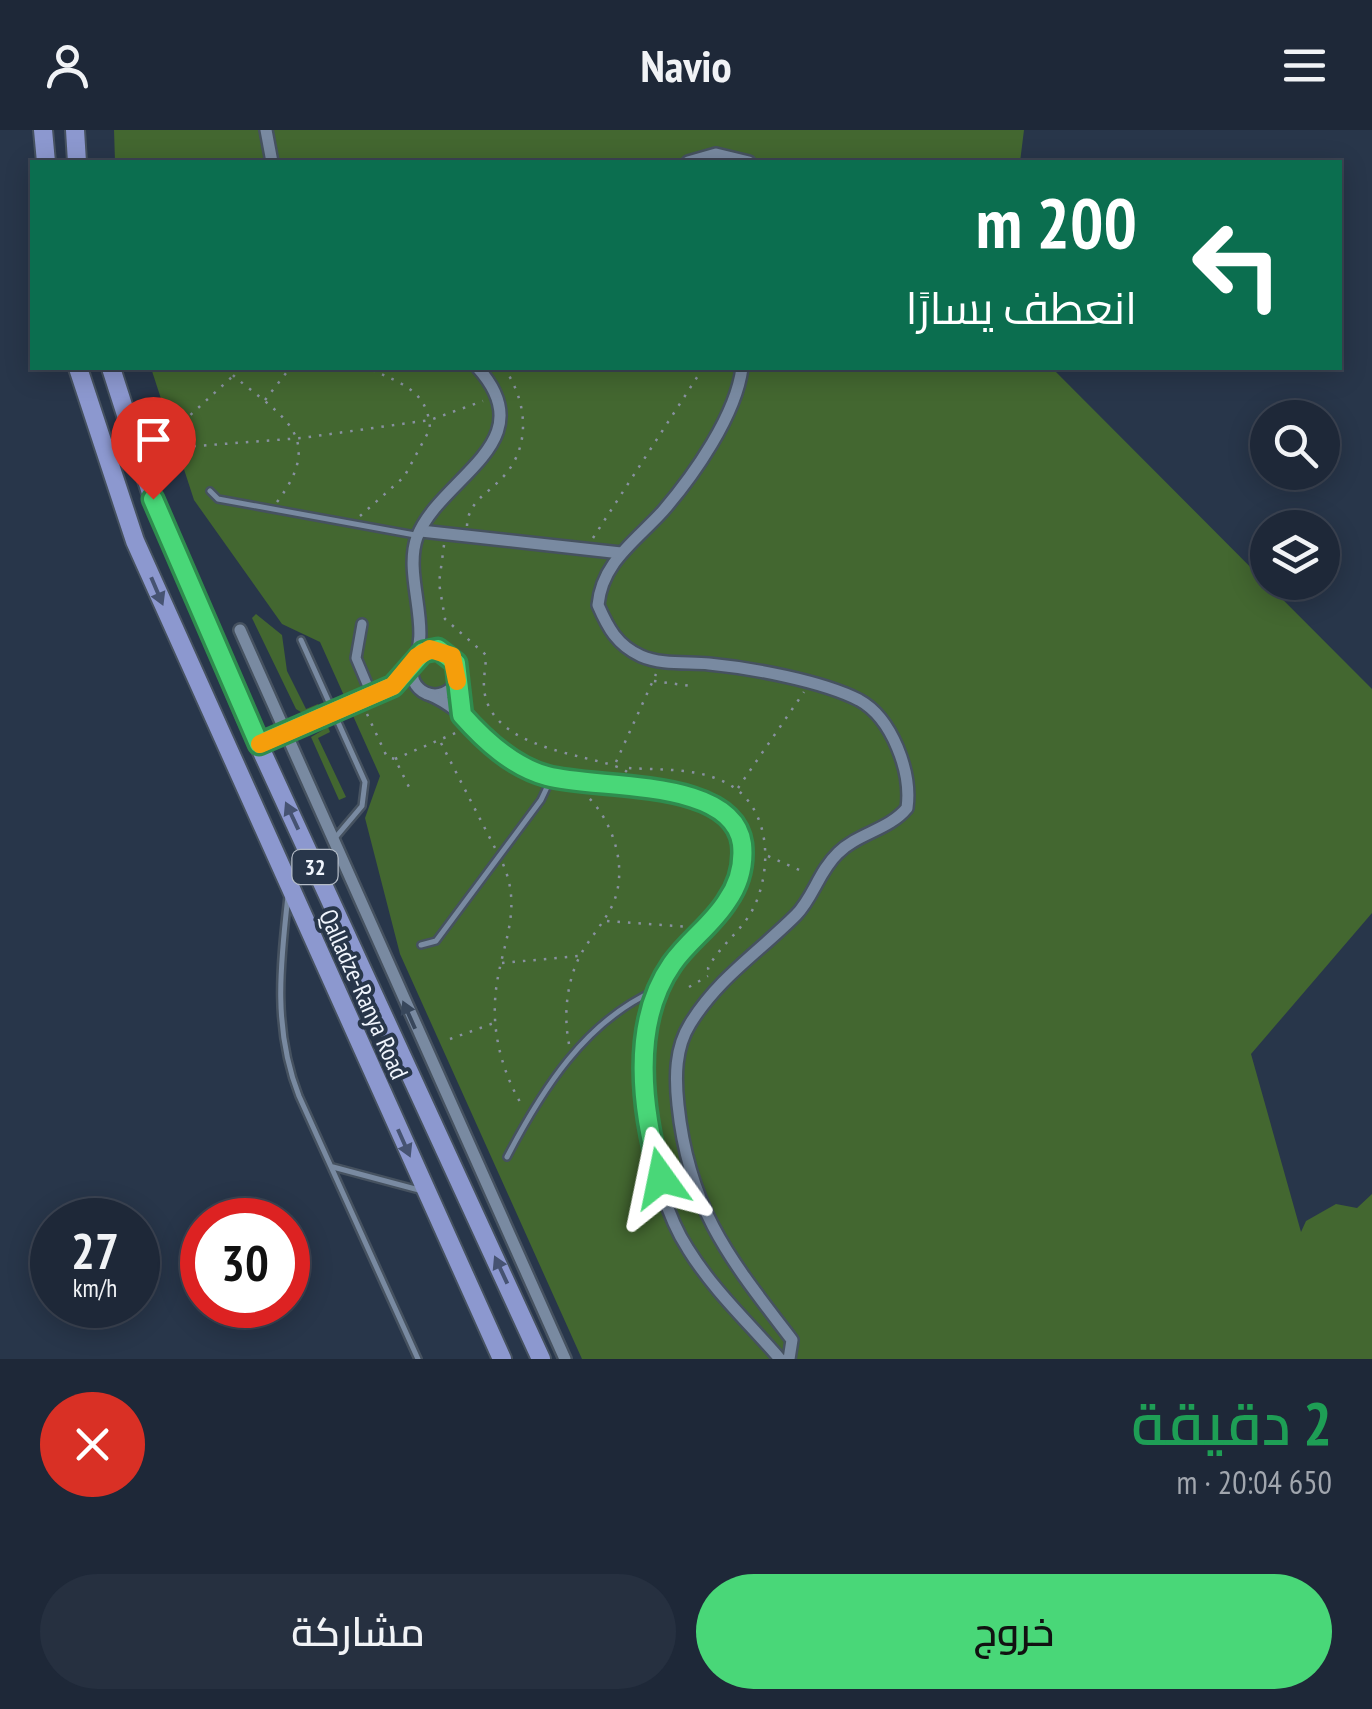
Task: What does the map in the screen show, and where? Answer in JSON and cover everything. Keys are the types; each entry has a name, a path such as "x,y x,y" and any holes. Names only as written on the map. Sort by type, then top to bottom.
{"main road":[{"path":"44,130 46,160"},
{"path":"74,130 76,160"},
{"name":"Qalladze-Ranya Road","path":"79,370 135,541 502,1359"},
{"name":"32","path":"112,370 153,499 259,744 541,1359"}],"street":[{"path":"266,130 272,160"},
{"path":"695,160 716,154 741,160"},
{"path":"479,370 497,399 500,423 495,443 439,499 419,533 412,580 419,632 413,679 425,693 462,715 512,760 550,778 698,798 728,813 738,826 743,858 730,897 670,967 659,988 643,1052 654,1154 685,1245 719,1294 780,1359"},
{"path":"741,370 717,430 680,488 621,553 599,586 598,605 620,644 646,659 710,664 781,678 860,701 884,724 907,781 907,808 897,819 841,849 794,918 732,970 708,999 688,1026 678,1054 681,1130 702,1207 744,1280 792,1340 789,1359"},
{"path":"419,533 621,553"},
{"path":"362,624 356,658 372,696"},
{"path":"240,630 565,1359"},
{"path":"419,632 452,656 462,715"},
{"path":"259,744 393,686 423,652 438,649"},
{"path":"393,686 443,694 458,678"}],"lane":[{"path":"210,490 218,499 419,533"},
{"path":"301,640 364,782 362,806 334,838"},
{"path":"421,945 436,941 541,800 550,778"},
{"path":"290,888 280,972 281,1029 291,1075 418,1359"},
{"path":"507,1157 572,1055 632,1000 659,988"},
{"path":"330,1166 426,1192"}],"path":[{"path":"227,370 291,424 298,439 298,468 272,509"},
{"path":"264,401 288,370"},
{"path":"352,523 404,476 426,442 430,420 421,397 409,386 373,370"},
{"path":"467,536 471,505 500,481 519,453 521,400 505,370"},
{"path":"585,550 703,370"},
{"path":"175,428 233,375"},
{"path":"183,447 298,439 430,420 484,401"},
{"path":"446,534 438,583 441,607 449,624 467,634 486,655 488,704 529,741 555,753 627,768 691,773 720,780 738,790 754,810 767,855 753,910 712,960 711,977 689,987"},
{"path":"615,764 659,668"},
{"path":"652,681 690,686"},
{"path":"738,790 804,692"},
{"path":"366,711 388,757 395,759 441,743 461,730"},
{"path":"441,743 499,856 513,893 514,918 502,963 495,1022 510,1085 530,1116"},
{"path":"395,759 412,793"},
{"path":"627,768 629,780"},
{"path":"572,1055 567,1004 580,956 616,895 615,843 596,805 584,794"},
{"path":"767,855 811,875"},
{"path":"604,921 690,927"},
{"path":"502,963 580,956"},
{"path":"450,1039 495,1022"}],"green space":[{"path":"114,130 1024,130 1020,160 115,160"},
{"path":"152,370 1054,370 1250,567 1250,600 1283,600 1372,689 1372,913 1251,1054 1301,1232 1306,1221 1336,1204 1357,1208 1372,1194 1372,1359 582,1359 400,954 365,818 380,776 320,642 282,624 194,500"},
{"path":"256,614 282,635 287,671 306,709 318,704 320,708 304,714 296,709 252,618"},
{"path":"328,727 330,732 318,738 346,797 339,800 311,737"}],"slow traffic":[{"path":"260,744 393,686 417,657 430,649 452,656 458,670 457,681"}],"route":[{"path":"153,499 259,744 393,686 423,652 438,649 446,651 456,663 456,691 462,715 486,741 512,760 550,778 698,798 728,813 738,826 743,858 738,880 717,916 670,967 650,1018 643,1052 654,1154 661,1178"}]}
